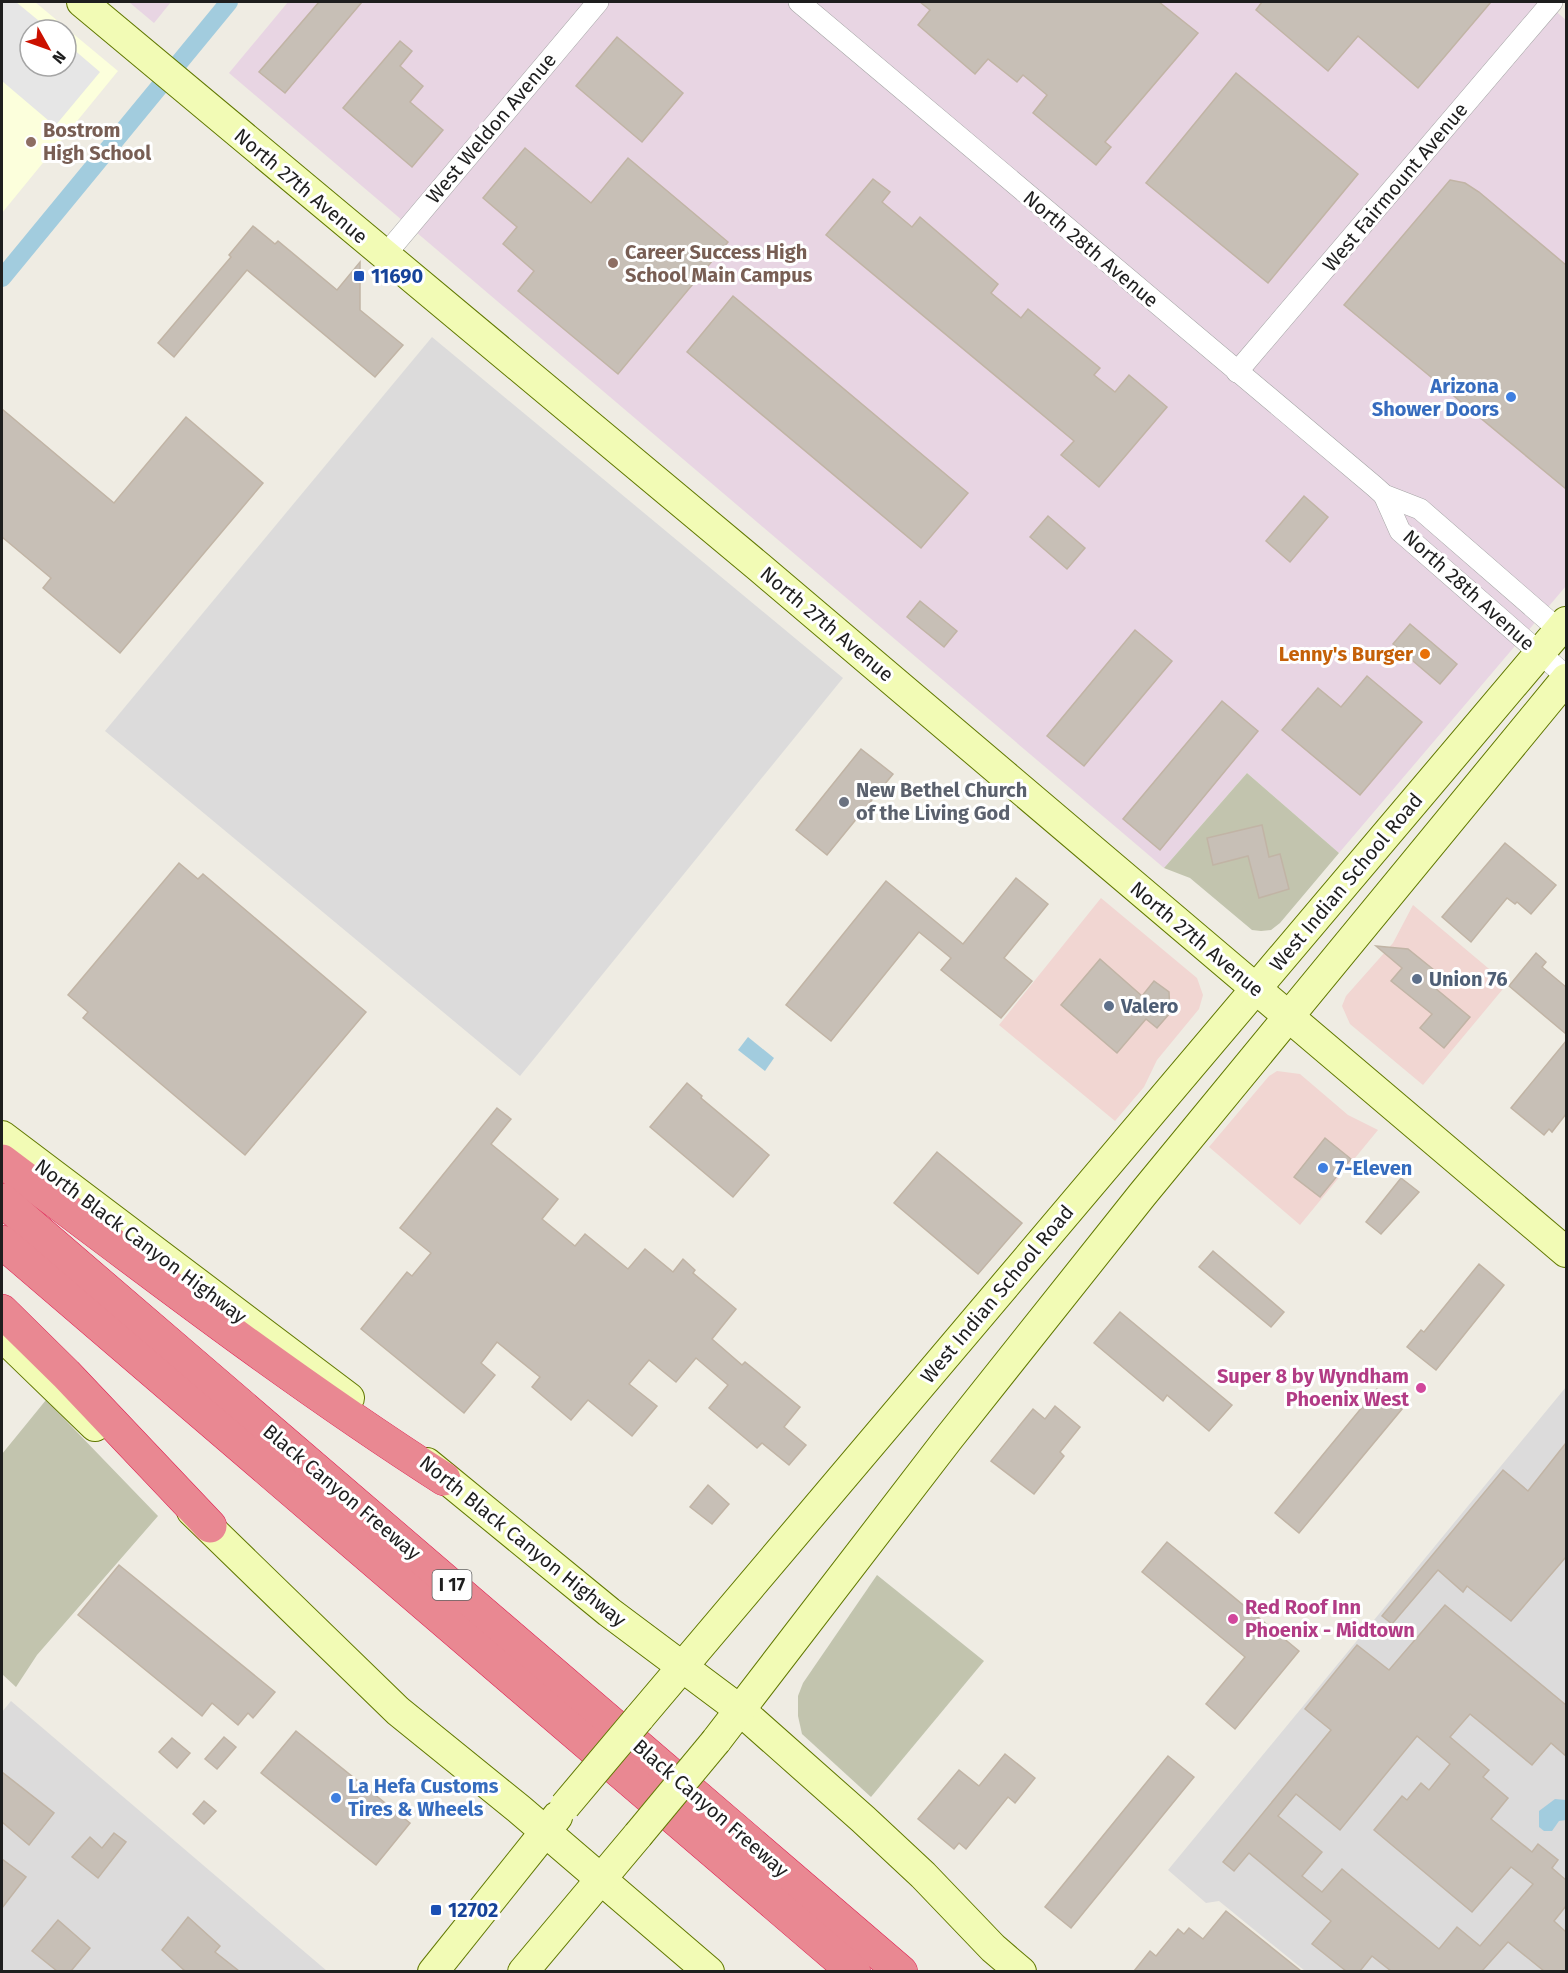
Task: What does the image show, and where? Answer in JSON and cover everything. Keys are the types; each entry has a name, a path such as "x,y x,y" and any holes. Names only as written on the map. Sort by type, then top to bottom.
{"highway":[{"path":"2,1161 256,1352 362,1426 444,1479"},
{"name":"Black Canyon Freeway","path":"2,1200 901,1971"},
{"path":"2,1242 854,1971"},
{"name":"I 17","path":"2,1268 826,1971"},
{"path":"2,1311 66,1374 210,1526"}],"main road":[{"name":"North 27th Avenue","path":"82,2 759,567 1290,1015 1566,1252"},
{"name":"West Indian School Road","path":"433,1971 545,1831 682,1667 1540,653 1564,629"},
{"name":"West Indian School Road","path":"523,1971 716,1741 962,1422 1142,1195 1566,677"},
{"name":"North Black Canyon Highway","path":"2,1136 371,1414 444,1479 609,1612 740,1710 863,1819 923,1875 993,1948 1021,1971"},
{"path":"2,1336 136,1464 210,1526 322,1640 398,1711 545,1831 709,1971"}],"street":[{"name":"West Weldon Avenue","path":"385,255 598,2"},
{"name":"North 28th Avenue","path":"799,2 1384,495 1420,509 1564,629"},
{"name":"West Fairmount Avenue","path":"1237,372 1552,2"},
{"name":"North 28th Avenue","path":"1384,495 1400,531 1566,677"}],"shaded area":[{"name":"Bostrom High School","path":"2,2 35,2 54,18 18,18 18,78 78,78 78,38 118,71 2,213"},
{"path":"2,2 16,2 35,18 18,18 18,78 78,78 78,53 100,72 55,126 2,81"},
{"path":"129,2 171,2 154,23"},
{"path":"288,2 1545,2 1566,20 1566,586 1339,853 1247,773 1164,868 229,73"},
{"path":"432,337 843,678 520,1076 105,731"},
{"path":"1247,773 1339,853 1280,923 1271,930 1252,930 1190,878 1164,868"},
{"path":"1101,898 1197,978 1203,995 1199,1009 1157,1060 1144,1087 1115,1121 999,1025"},
{"path":"1413,905 1507,984 1423,1085 1350,1024 1342,1006 1346,996 1393,943"},
{"path":"1277,1071 1300,1074 1348,1115 1378,1130 1300,1225 1209,1147 1269,1076"},
{"path":"1566,1387 1566,1971 1305,1971 1219,1901 1206,1903 1168,1870"},
{"path":"46,1400 158,1516 37,1655 16,1687 2,1674 2,1454"},
{"path":"877,1575 984,1661 871,1797 802,1734 798,1716 798,1696 803,1683"},
{"path":"11,1701 327,1971 2,1972 2,1712"}],"water":[{"path":"748,1037 774,1058 765,1071 738,1050"},
{"path":"1555,1799 1566,1800 1566,1820 1559,1821 1552,1831 1544,1831 1539,1827 1539,1811"}],"building":[{"path":"319,2 362,2 285,93 259,72"},
{"path":"920,2 1159,2 1198,33 1105,142 1111,147 1096,165 1033,113 1047,95 1023,75 1017,82 988,59 975,74 918,25 930,10"},
{"path":"1262,2 1491,2 1418,88 1358,36 1328,71 1256,10"},
{"path":"617,37 683,93 642,142 576,86"},
{"path":"400,41 412,51 400,66 423,86 410,102 443,130 412,167 343,108"},
{"path":"1236,73 1358,174 1268,283 1146,183"},
{"path":"525,148 591,203 628,158 728,242 618,374 518,291 534,271 503,244 517,227 483,198"},
{"path":"873,179 890,192 882,202 912,227 920,217 998,284 991,293 1021,318 1028,309 1100,368 1094,375 1115,392 1129,375 1167,407 1099,487 1061,455 1074,441 826,235"},
{"name":"Arizona Shower Doors","path":"1450,180 1465,183 1479,192 1566,265 1566,489 1344,305"},
{"path":"253,226 275,244 278,241 337,290 360,262 360,310 403,345 375,377 247,270 174,357 158,343 231,257 229,255"},
{"path":"733,296 968,493 921,548 687,352"},
{"path":"2,409 114,503 186,417 263,483 120,653 43,588 51,578 2,537"},
{"path":"1304,496 1328,517 1290,562 1266,541"},
{"path":"1048,516 1085,548 1067,569 1030,537"},
{"path":"920,601 957,631 944,647 907,617"},
{"name":"Lenny's Burger","path":"1410,624 1457,664 1440,684 1393,644"},
{"path":"1135,630 1172,661 1084,766 1047,736"},
{"path":"1367,676 1422,722 1360,795 1282,730 1318,688 1341,707"},
{"path":"1222,701 1258,731 1160,850 1123,819"},
{"name":"New Bethel Church of the Living God","path":"861,749 893,774 827,855 796,830"},
{"path":"1262,825 1269,857 1280,854 1289,889 1259,898 1248,856 1213,865 1207,838"},
{"path":"1505,843 1556,885 1531,914 1517,902 1515,904 1507,898 1471,942 1442,917"},
{"path":"179,863 198,879 203,874 366,1012 245,1155 83,1018 88,1012 68,995"},
{"path":"1016,878 1048,904 1004,958 1032,981 1001,1018 941,970 951,958 919,932 831,1041 786,1005 886,881 963,944"},
{"path":"1376,946 1408,949 1444,978 1435,988 1470,1017 1444,1048 1420,1028 1432,1014 1391,981 1402,968"},
{"path":"1536,953 1546,962 1542,967 1566,987 1566,1034 1509,986"},
{"name":"Valero","path":"1100,959 1142,996 1154,981 1169,992 1170,1013 1157,1028 1146,1019 1117,1053 1061,1005"},
{"path":"1566,1041 1566,1114 1552,1132 1549,1129 1544,1135 1511,1108"},
{"path":"687,1083 702,1096 701,1098 769,1155 733,1197 650,1127"},
{"path":"497,1108 511,1119 491,1144 558,1199 542,1219 575,1246 585,1234 628,1269 645,1249 673,1272 683,1259 695,1270 693,1273 736,1309 712,1339 742,1365 745,1362 800,1407 784,1427 806,1445 789,1465 762,1443 757,1448 709,1408 728,1385 696,1358 676,1382 649,1360 629,1384 657,1406 632,1436 588,1400 571,1420 532,1387 540,1377 497,1342 481,1363 495,1375 464,1413 361,1329 407,1272 412,1276 431,1253 400,1228"},
{"name":"7-Eleven","path":"1325,1138 1351,1159 1320,1197 1294,1177"},
{"path":"937,1152 1022,1223 978,1274 894,1203"},
{"path":"1401,1178 1419,1192 1381,1234 1366,1222"},
{"path":"1213,1251 1284,1312 1271,1327 1199,1267"},
{"path":"1479,1264 1504,1285 1436,1370 1407,1347 1421,1330 1424,1332"},
{"path":"1120,1312 1232,1405 1209,1431 1167,1395 1163,1401 1094,1343"},
{"path":"1377,1389 1402,1409 1299,1533 1275,1513"},
{"path":"1055,1406 1080,1427 1060,1452 1064,1456 1034,1494 991,1461 1033,1409 1045,1419"},
{"path":"1566,1443 1566,1557 1511,1621 1467,1586 1463,1592 1438,1570 1392,1624 1382,1616 1503,1470 1528,1491"},
{"path":"708,1485 729,1504 712,1524 690,1507"},
{"path":"1167,1542 1299,1651 1235,1729 1206,1704 1245,1657 1142,1572"},
{"path":"119,1565 275,1692 253,1718 248,1713 238,1725 212,1703 202,1716 78,1615"},
{"path":"1445,1605 1566,1705 1566,1756 1551,1743 1532,1765 1470,1714 1450,1737 1489,1770 1483,1777 1508,1798 1491,1819 1532,1852 1538,1844 1558,1860 1552,1868 1566,1880 1566,1906 1554,1921 1566,1932 1566,1971 1544,1971 1508,1942 1482,1971 1391,1971 1372,1956 1360,1971 1346,1971 1312,1944 1331,1921 1249,1853 1234,1871 1223,1862 1331,1730 1305,1709 1357,1645 1389,1670","holes":["1417,1736 1450,1764 1429,1790 1421,1783 1407,1800 1402,1796 1374,1830 1472,1912 1511,1867 1533,1884 1480,1946 1457,1927 1439,1949 1342,1869 1322,1892 1302,1876 1322,1852 1278,1816 1296,1794 1340,1830"]},
{"name":"La Hefa Customs Tires & Wheels","path":"296,1731 410,1823 376,1865 261,1773"},
{"path":"224,1737 236,1747 217,1769 205,1759"},
{"path":"172,1738 190,1753 177,1768 159,1752"},
{"path":"1005,1754 1035,1778 1015,1803 1008,1797 966,1849 959,1843 954,1849 918,1819 959,1770 979,1786"},
{"path":"1168,1756 1194,1777 1071,1928 1045,1907"},
{"path":"2,1772 54,1813 29,1845 2,1822"},
{"path":"204,1801 216,1811 204,1824 193,1814"},
{"path":"114,1833 126,1842 98,1878 72,1857 90,1837 102,1848"},
{"path":"2,1859 26,1877 2,1908"},
{"path":"1226,1911 1301,1971 1134,1971 1150,1951 1156,1956 1178,1929 1184,1934 1189,1928 1203,1939"},
{"path":"188,1917 220,1946 215,1952 239,1971 185,1971 162,1950"},
{"path":"58,1920 90,1948 71,1971 57,1971 32,1951"}],"waterway":[{"path":"2,278 229,2"}],"place":[{"name":"Bostrom High School","path":"31,142"},
{"name":"Career Success High School Main Campus","path":"613,263"},
{"name":"11690","path":"359,276"},
{"name":"Arizona Shower Doors","path":"1511,397"},
{"name":"Lenny's Burger","path":"1425,654"},
{"name":"New Bethel Church of the Living God","path":"844,802"},
{"name":"Union 76","path":"1417,979"},
{"name":"Valero","path":"1109,1006"},
{"name":"7-Eleven","path":"1323,1168"},
{"name":"Super 8 by Wyndham Phoenix West","path":"1421,1388"},
{"name":"Red Roof Inn Phoenix - Midtown","path":"1233,1619"},
{"name":"La Hefa Customs Tires & Wheels","path":"336,1798"},
{"name":"12702","path":"436,1910"}]}
